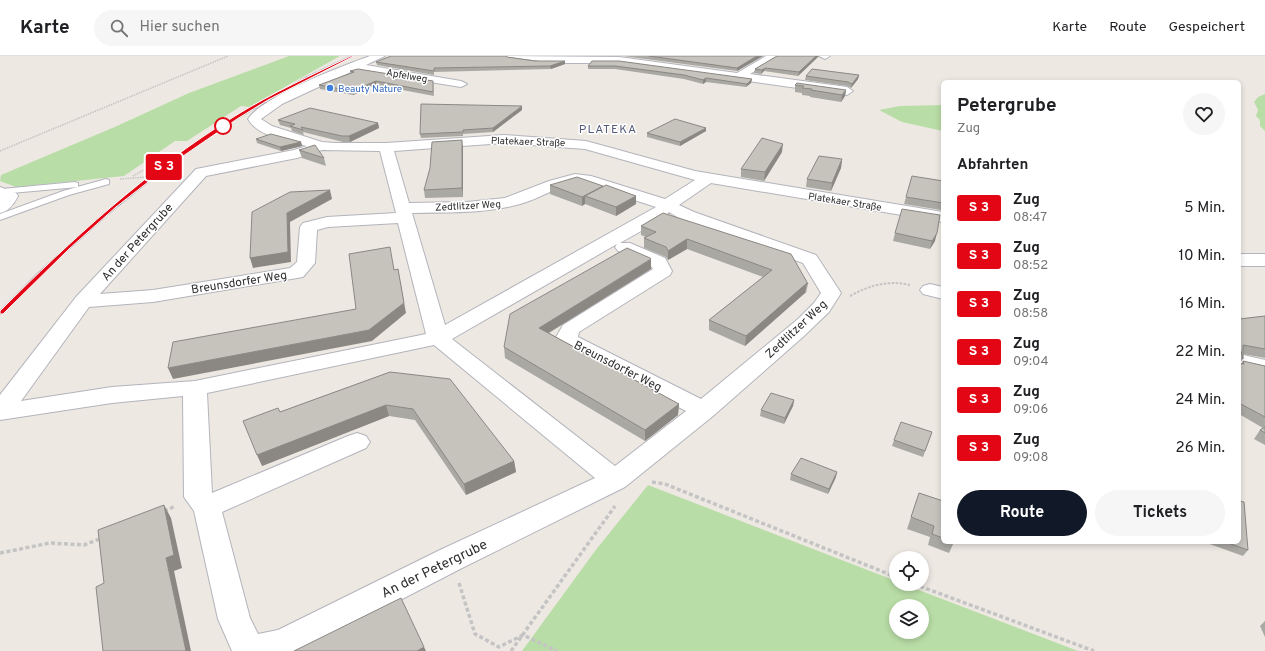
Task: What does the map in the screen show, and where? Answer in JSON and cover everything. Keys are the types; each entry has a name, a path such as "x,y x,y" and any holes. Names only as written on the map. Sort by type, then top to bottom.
{"street":[{"name":"Platekaer Straße","path":"380,56 321,79 258,114 254,119 257,124 267,129 321,146 350,148 504,139 570,143 603,148 681,172 708,178 941,217"},
{"path":"508,56 536,60 619,60 847,91"},
{"path":"739,76 774,56"},
{"name":"Apfelweg","path":"353,66 461,84"},
{"path":"201,172 298,154 321,146"},
{"path":"386,146 438,338 620,484 704,410"},
{"name":"An der Petergrube","path":"0,412 83,301 148,228 201,172"},
{"name":"Zedtlitzer Weg","path":"404,213 506,202 539,191 554,183 573,178 586,179 667,206 688,216 810,260 830,293 829,299 805,323 704,410"},
{"path":"438,338 611,242 658,214 667,206 708,178"},
{"path":"0,208 7,202 10,196 1,192"},
{"name":"Breunsdorfer Weg","path":"83,301 153,296 296,272 306,263 309,227 327,222 404,213"},
{"name":"Breunsdorfer Weg","path":"611,242 658,262 663,271 570,329 566,340 704,410"},
{"path":"1241,260 1265,260"},
{"name":"An der Petergrube","path":"0,412 112,396 195,388 438,338"},
{"path":"1241,361 1265,367"},
{"path":"195,388 202,502 234,619 249,651"},
{"path":"202,502 357,442"},
{"name":"An der Petergrube","path":"253,651 283,644 451,559 620,484"}],"lane":[{"path":"1,192 106,182"},
{"path":"0,217 66,193 106,182"}],"path":[{"path":"0,150 228,56"},
{"path":"133,177 172,154"},
{"path":"106,182 133,177 170,176 201,172"},
{"path":"511,651 523,635 620,484 637,480 665,484 889,574"},
{"path":"162,512 202,502"},
{"path":"0,554 50,543 84,545 105,536"},
{"path":"451,559 475,634 499,647 523,635"},
{"path":"929,590 1094,651"},
{"path":"523,635 557,651"}],"green space":[{"path":"289,56 340,56 249,107 241,106 187,141 175,141 124,176 16,187 0,181 1,175 117,126 189,93"},
{"path":"1265,94 1265,131 1260,126 1260,120 1256,116 1258,110 1254,102 1258,97"},
{"path":"941,105 941,131 902,122 879,110 900,106"},
{"path":"648,485 889,578 889,591 921,591 1078,651 522,651 595,551"}],"building":[{"path":"391,56 506,56 535,61 565,61 550,66 434,68 434,71 376,62"},
{"path":"649,56 757,56 737,68"},
{"path":"777,56 816,56 799,72 765,68 762,70 755,69"},
{"path":"592,61 619,61 752,79 747,84 706,78 703,80 684,75 615,66 588,66"},
{"path":"358,69 433,81 433,92 376,81 352,91 319,85 354,72 350,71"},
{"path":"812,69 859,75 852,84 848,82 806,76"},
{"path":"797,83 846,90 842,95 802,88 804,86 795,85"},
{"path":"421,104 522,106 493,128 463,130 463,132 420,134"},
{"path":"310,108 378,123 349,136 342,136 301,127 303,130 290,126 295,124 278,120"},
{"path":"675,119 706,128 680,142 647,133"},
{"path":"271,134 301,142 280,147 256,139"},
{"path":"762,138 783,144 765,172 741,169"},
{"path":"462,140 462,188 424,190 430,168 432,142"},
{"path":"315,145 324,158 299,150"},
{"path":"819,156 842,159 832,183 807,179"},
{"path":"912,176 941,181 941,203 906,197"},
{"path":"577,177 603,186 582,197 550,185"},
{"path":"606,185 636,196 616,207 585,196"},
{"path":"330,190 287,213 288,252 250,258 252,212 290,192"},
{"path":"902,209 940,215 937,233 932,241 895,233"},
{"path":"663,213 791,254 808,284 807,283 746,336 709,320 772,270 687,239 668,251 666,247 644,238 656,232 641,226"},
{"path":"390,247 394,270 398,269 404,303 369,330 168,368 173,342 356,309 349,254"},
{"path":"627,248 651,259 539,328 679,404 645,430 504,347 510,314"},
{"path":"1265,316 1265,349 1243,345 1243,359 1241,351 1241,319"},
{"path":"1243,361 1265,366 1265,417 1241,404 1241,363 1244,364"},
{"path":"390,372 450,379 514,461 464,484 413,409 386,405 257,455 243,421 278,408 280,412"},
{"path":"771,393 794,400 785,418 761,410"},
{"path":"901,422 932,432 925,451 894,440"},
{"path":"1265,427 1265,433 1260,430"},
{"path":"801,458 837,472 829,489 791,474"},
{"path":"919,493 941,500 941,537 932,534 934,526 911,517"},
{"path":"1241,501 1244,502 1248,550 1231,544 1241,544"},
{"path":"164,505 174,555 166,558 186,651 103,651 96,587 104,583 98,530"},
{"path":"401,598 424,647 417,651 294,651"}],"railway":[{"path":"222,127 302,80 352,56"},
{"path":"103,217 164,168 224,126"},
{"path":"0,313 39,274 104,216"}],"train":[{"path":"0,313 66,248 114,206 168,164 235,118 267,99 352,56"}],"place":[{"name":"Beauty Nature","path":"330,88"}],"district":[{"name":"PLATEKA","path":"608,129"}]}
